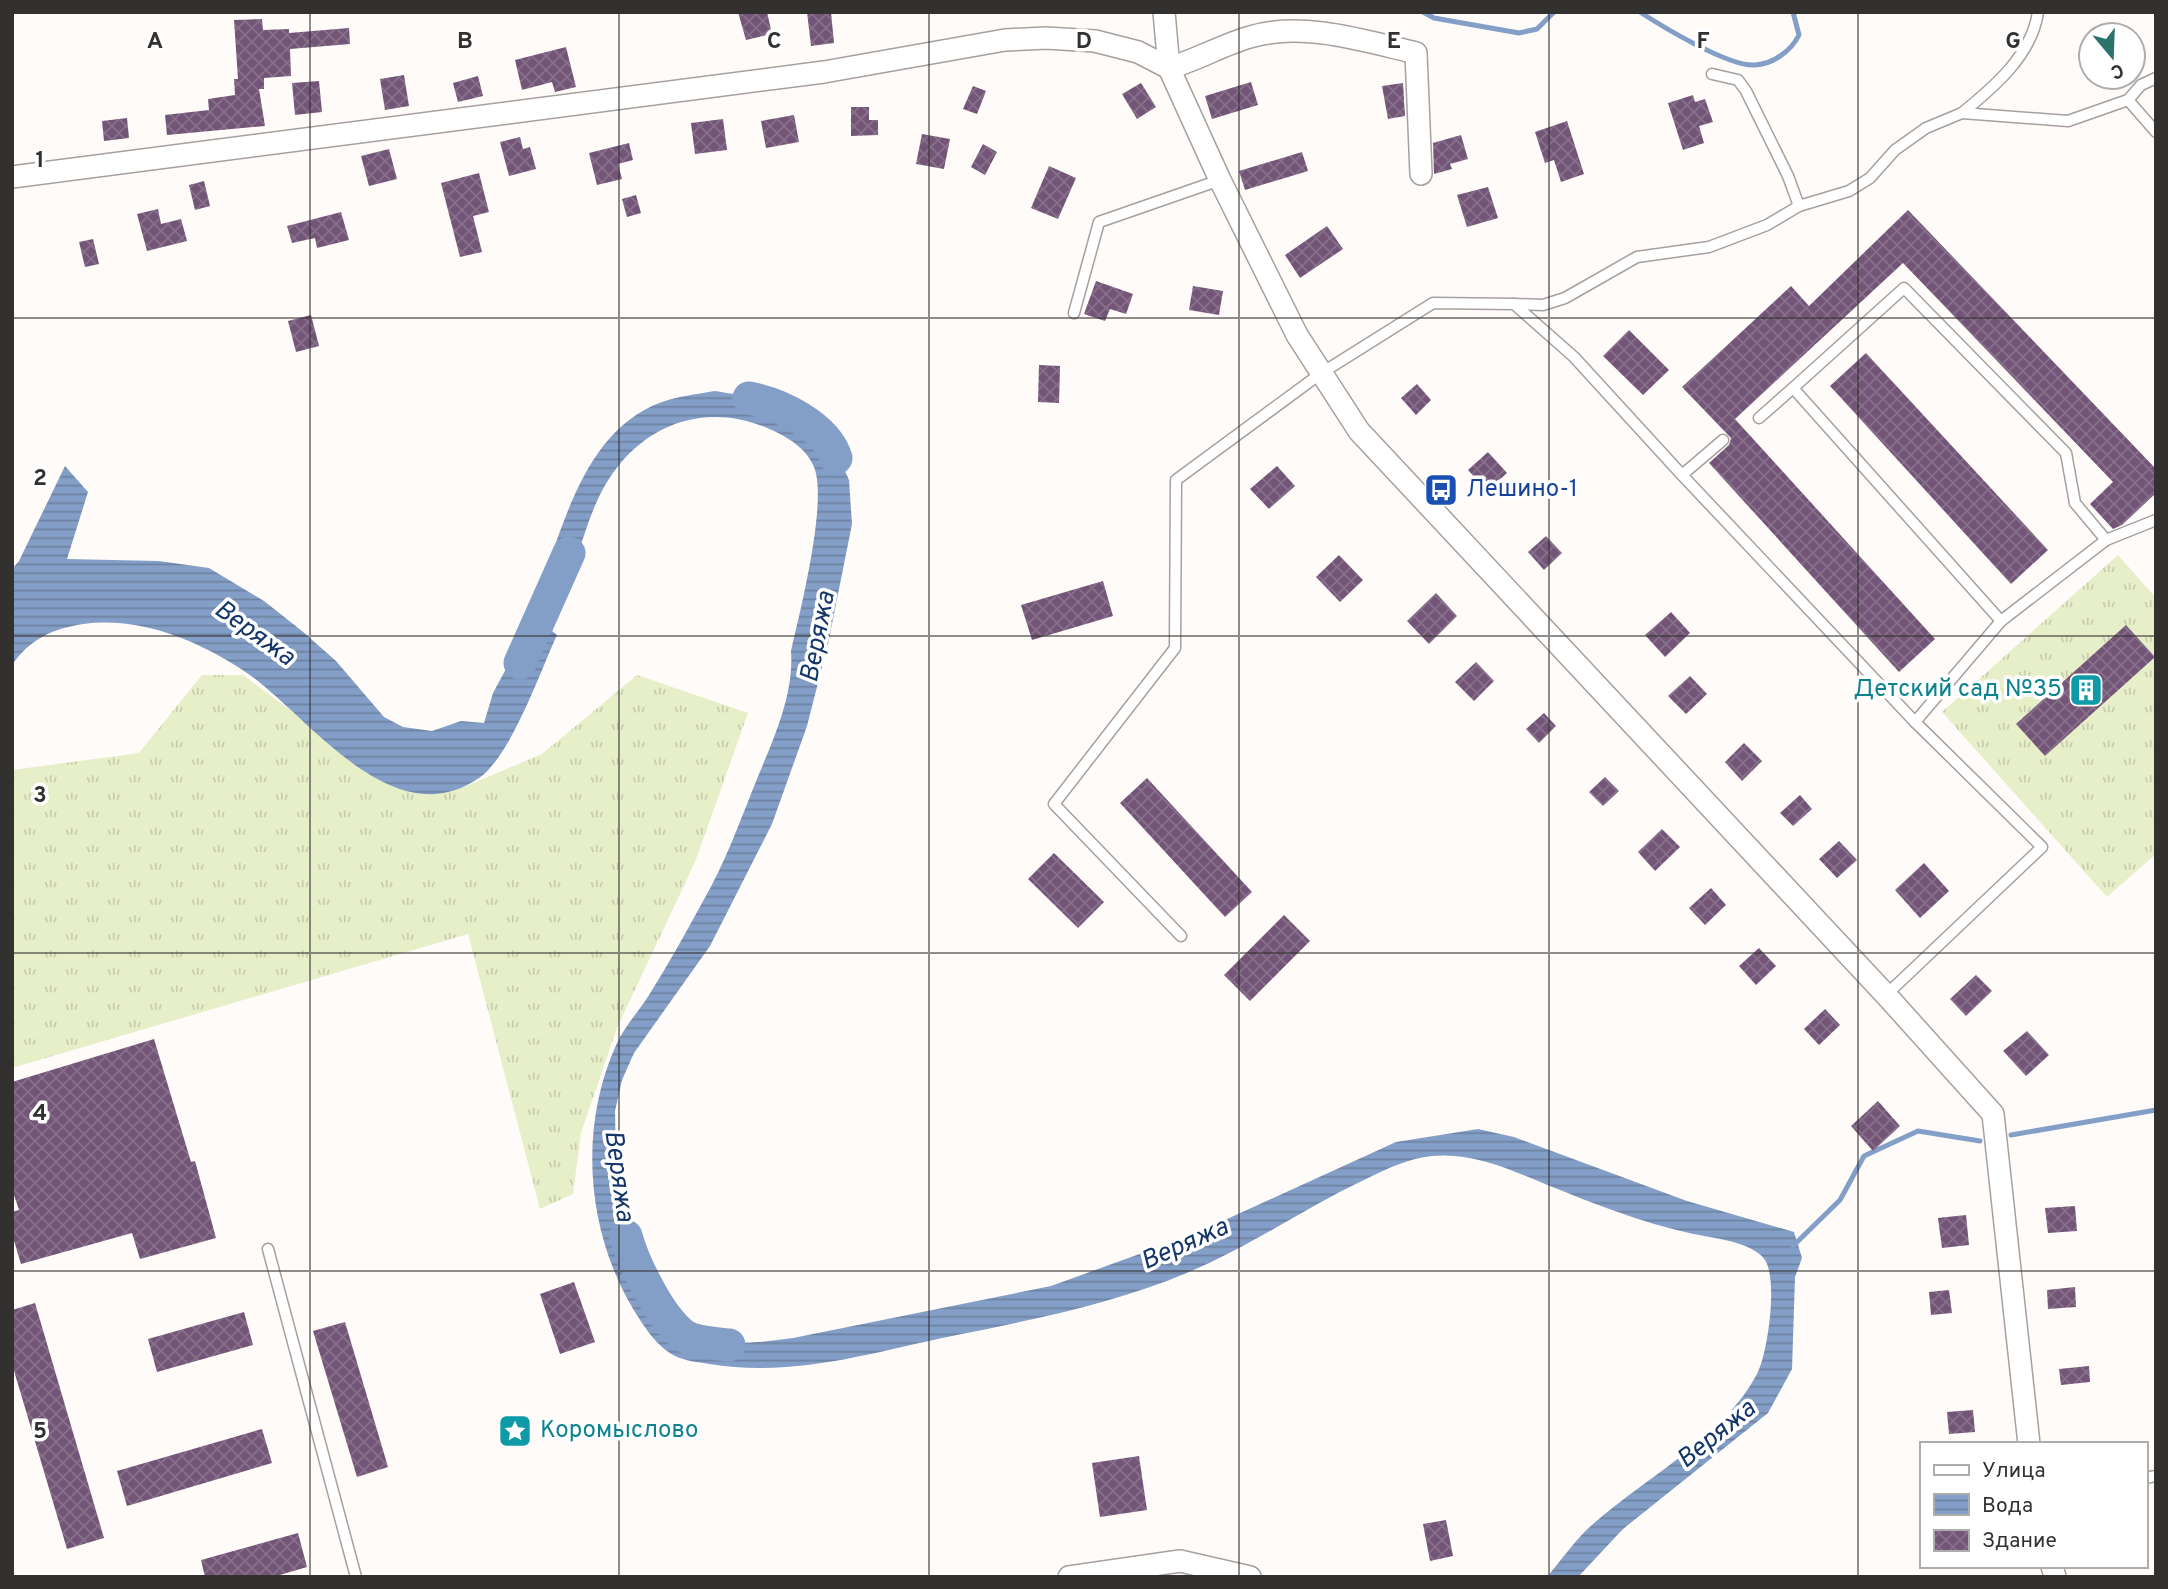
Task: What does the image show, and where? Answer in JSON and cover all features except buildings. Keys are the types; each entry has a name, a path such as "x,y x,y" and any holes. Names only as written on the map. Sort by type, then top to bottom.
{"street":[{"path":"1164,12 1169,68 1220,180 1297,335 1359,431 1886,995 1993,1114 2029,1442"},
{"path":"12,177 824,72 1005,40 1046,38 1095,41 1138,52 1169,68 1199,60 1248,37 1272,32 1354,38 1416,53 1421,174"},
{"path":"1069,1577 1180,1561 1250,1577"}],"lane":[{"path":"1181,936 1054,804 1175,648 1176,480 1320,374 1433,303 1543,305 1565,298 1637,257 1709,247 1767,225 1799,206 1849,191 1870,178 1895,150 1926,128 1962,113 2005,78 2036,26 2038,12"},
{"path":"1712,74 1738,80 1746,91 1788,176 1799,206"},
{"path":"1962,113 2068,121 2128,100 2141,85 2156,78"},
{"path":"2128,100 2156,132"},
{"path":"1074,313 1099,222 1220,180"},
{"path":"1759,418 1903,288 2066,453 2075,503 2106,540"},
{"path":"1514,304 1574,357 1914,722 2042,847 1886,995"},
{"path":"1793,388 2001,621"},
{"path":"1682,475 1723,440"},
{"path":"1914,722 2001,621 2106,540 2156,520"},
{"path":"268,1249 356,1577"}],"green space":[{"path":"2118,555 2156,598 2156,854 2107,897 1942,712"},
{"path":"202,675 243,675 381,777 459,789 542,754 637,675 748,713 695,862 617,1028 581,1133 573,1194 540,1209 468,934 12,1068 12,770 139,753"}],"water":[{"path":"715,391 751,397 790,413 830,438 849,480 852,524 828,644 807,726 772,824 710,946 634,1053 622,1080 615,1111 616,1166 631,1249 642,1280 683,1335 724,1343 793,1338 1051,1286 1192,1235 1396,1142 1478,1129 1514,1137 1687,1201 1794,1232 1802,1258 1795,1277 1792,1369 1768,1413 1623,1529 1578,1577 1547,1577 1593,1524 1704,1437 1743,1397 1757,1374 1765,1350 1771,1299 1769,1270 1759,1254 1741,1244 1652,1223 1490,1163 1447,1155 1424,1157 1390,1168 1212,1262 1161,1283 1072,1310 861,1356 801,1366 740,1368 709,1364 679,1358 661,1346 642,1323 623,1291 609,1258 599,1222 594,1186 592,1149 596,1113 604,1077 617,1043 663,972 719,872 777,729 790,683 791,651 815,530 818,505 814,467 807,455 793,442 752,422 704,417 660,430 640,444 607,482 593,510 561,601 541,584 570,505 583,478 597,454 615,433 636,415 662,402"},
{"path":"65,466 88,492 67,559 159,561 209,568 264,601 302,631 336,661 384,717 403,727 432,731 461,721 484,723 493,693 534,617 557,635 524,712 502,752 479,778 447,792 415,793 383,782 353,764 271,692 229,661 189,641 126,624 104,622 61,629 34,642 12,665 12,569 19,561"}],"waterway":[{"path":"1423,12 1434,18 1519,33 1537,29 1554,12"},
{"path":"1640,12 1713,53 1729,60 1755,65 1775,59 1796,41 1799,35 1793,12"},
{"name":"Веряжа","path":"749,398 774,405 800,418 823,436 836,458"},
{"name":"Веряжа","path":"520,663 569,553"},
{"path":"2011,1135 2156,1110"},
{"path":"1793,1246 1840,1200 1864,1156 1918,1131 1980,1141"},
{"name":"Веряжа","path":"626,1236 651,1294 670,1322 691,1339 729,1345"}],"place":[{"name":"Лешино-1","path":"1441,490"},
{"name":"Детский сад №35","path":"2086,690"},
{"name":"Коромыслово","path":"515,1431"}]}
